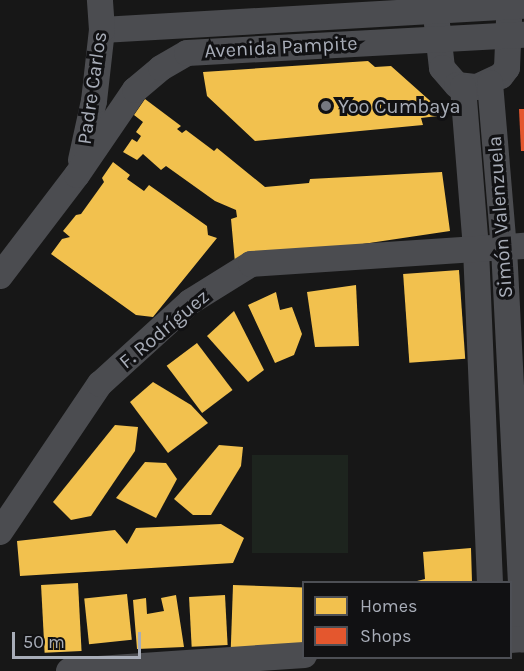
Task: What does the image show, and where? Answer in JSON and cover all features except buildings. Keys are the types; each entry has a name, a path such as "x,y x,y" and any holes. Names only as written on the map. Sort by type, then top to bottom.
{"street":[{"name":"Padre Carlos","path":"77,175 96,77 102,30 100,0"},
{"name":"Avenida Pampite","path":"102,30 436,6 516,7"},
{"path":"436,6 437,40 442,68 463,87 490,83 507,68 517,35 516,7"},
{"path":"141,28 157,50 161,68"},
{"name":"Avenida Pampite","path":"0,276 77,175 135,90 161,68 187,53 207,50 517,35"},
{"path":"96,77 109,88 135,90"},
{"name":"Simón Valenzuela","path":"490,83 514,247 510,372 524,639"},
{"name":"Simón Valenzuela","path":"463,87 476,249 490,581"},
{"name":"F. Rodríguez","path":"0,532 100,384 190,302 251,264 514,247"},
{"path":"481,360 510,372"},
{"path":"487,507 518,518"},
{"path":"69,671 302,655"}],"shaded area":[{"path":"252,455 348,455 348,553 252,553"}],"place":[{"name":"Yoo Cumbaya","path":"326,106"}]}
